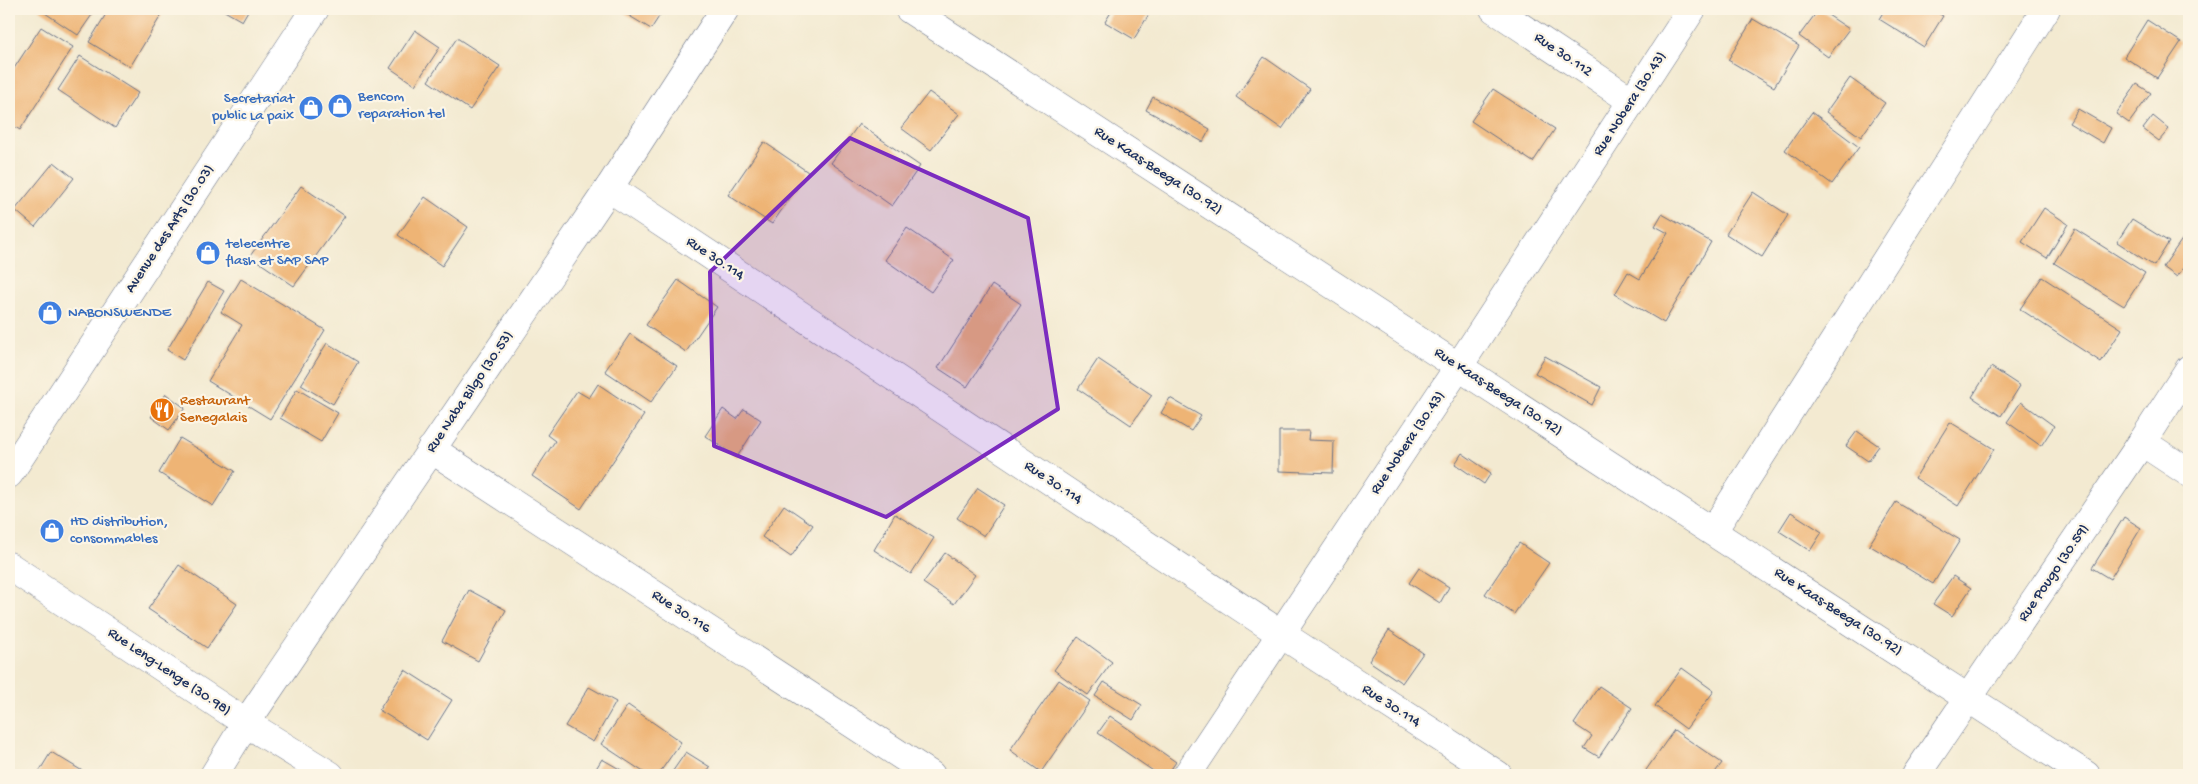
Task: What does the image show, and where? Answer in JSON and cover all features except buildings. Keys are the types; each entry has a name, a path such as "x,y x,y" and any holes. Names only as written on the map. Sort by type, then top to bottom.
{"street":[{"name":"Avenue des Arts (30.03)","path":"9,474 315,9"},
{"name":"Rue Naba Bilgo (30.53)","path":"214,775 246,723 609,188 725,9"},
{"name":"Rue Kaas-Beega (30.92)","path":"909,9 2086,775"},
{"name":"Rue 30.112","path":"1494,9 1632,101"},
{"name":"Rue Nobera (30.43)","path":"1187,775 1459,366 1692,9"},
{"path":"1713,531 2046,9"},
{"name":"Rue 30.114","path":"609,188 1281,634 1498,775"},
{"name":"Rue Pougo (30.59)","path":"1916,775 2142,442 2189,369"},
{"path":"2142,442 2189,473"},
{"name":"Rue 30.116","path":"431,449 931,775"},
{"name":"Rue Leng-Lenge (30.98)","path":"9,566 246,723 330,775"}],"highlighted area":[{"path":"850,138 1028,218 1058,409 886,517 714,446 710,272"}],"place":[{"name":"Bencom reparation tel","path":"340,106"},
{"name":"Secretariat public La paix","path":"311,108"},
{"name":"telecentre flash et SAP SAP","path":"208,253"},
{"name":"NABONSWENDE","path":"50,313"},
{"name":"Restaurant Senegalais","path":"162,410"},
{"name":"HD distribution, consommables","path":"52,531"}]}
